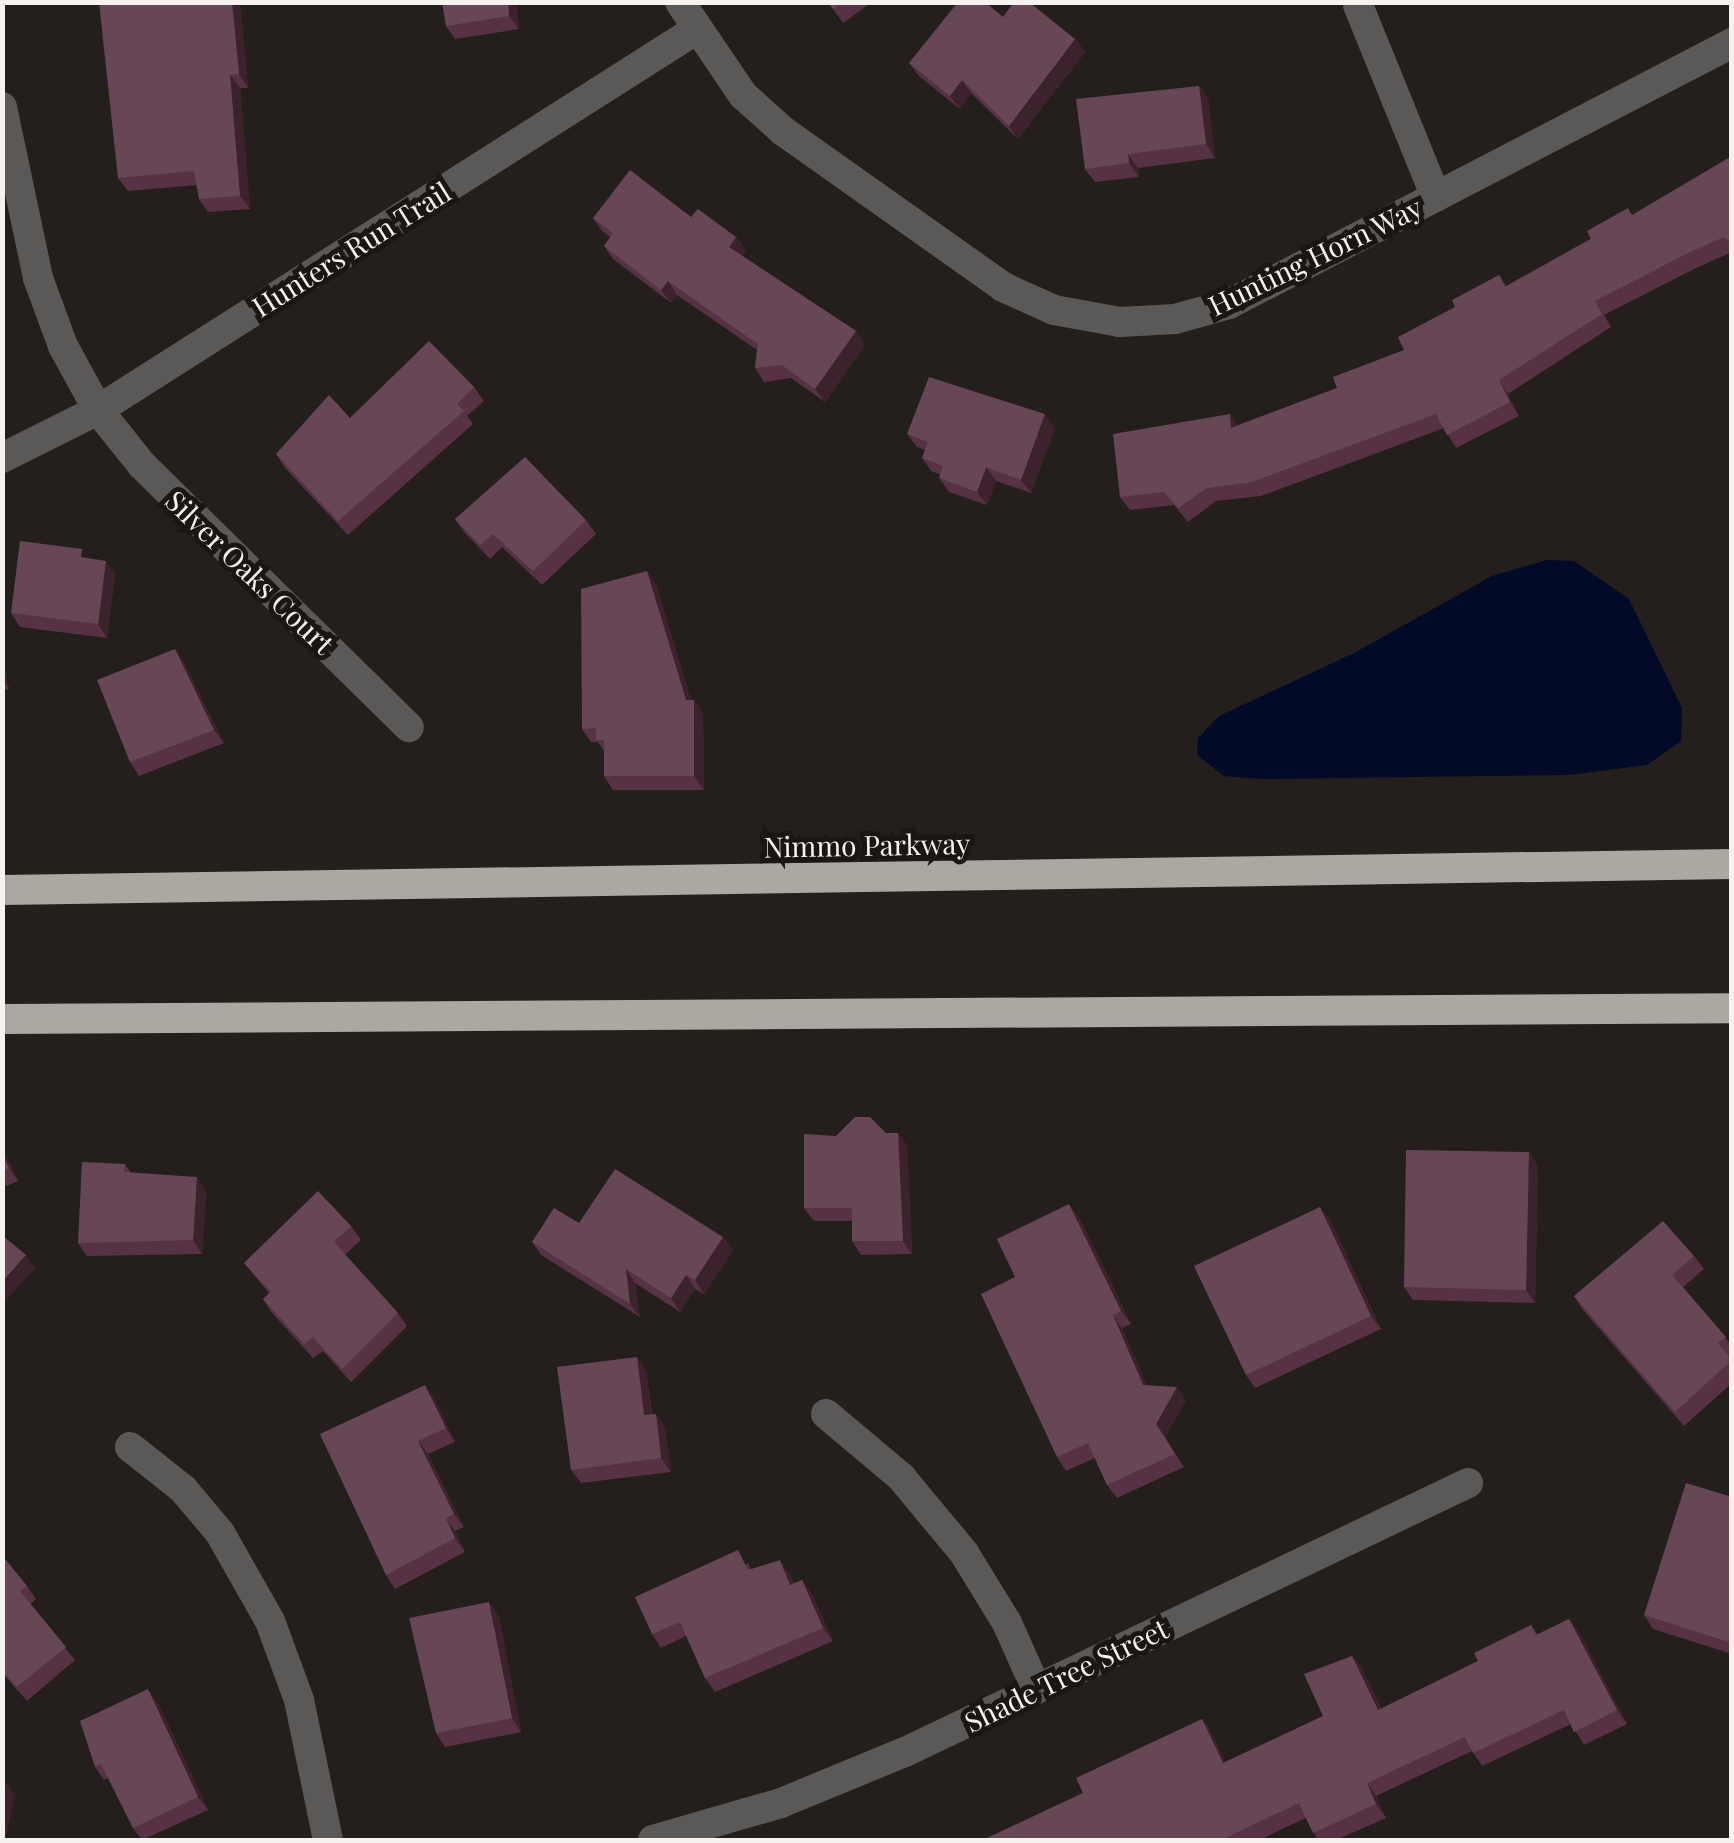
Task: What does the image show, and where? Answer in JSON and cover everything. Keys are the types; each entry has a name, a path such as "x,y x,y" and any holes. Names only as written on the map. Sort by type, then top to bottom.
{"highway":[{"name":"Nimmo Parkway","path":"2,890 1732,864"},
{"path":"2,1019 1732,1008"}],"street":[{"name":"Hunting Horn Way","path":"680,2 694,30 744,95 783,131 1003,287 1054,310 1120,322 1175,319 1228,304 1732,43"},
{"path":"1358,6 1436,197"},
{"name":"Hunters Run Trail","path":"2,458 98,410 694,30"},
{"name":"Silver Oaks Court","path":"2,107 38,278 63,346 98,410 142,465 409,727"},
{"path":"826,1414 901,1477 964,1553 1007,1623 1036,1688"},
{"path":"130,1447 183,1489 220,1533 270,1620 299,1700 328,1840"},
{"name":"Shade Tree Street","path":"652,1840 781,1803 1036,1688 1468,1482"}],"water":[{"path":"1547,560 1574,561 1629,599 1682,708 1681,741 1647,765 1569,775 1261,779 1224,776 1197,755 1198,738 1219,716 1354,653 1492,576"}],"building":[{"path":"99,2 232,2 239,74 230,75 240,196 199,199 194,171 118,178"},
{"path":"442,2 508,2 509,16 446,26"},
{"path":"958,2 985,2 1003,17 1014,2 1029,2 1075,39 1009,126 962,80 950,96 909,63"},
{"path":"1199,86 1206,144 1128,154 1129,163 1085,169 1076,99"},
{"path":"1732,156 1732,244 1724,237 1595,301 1602,314 1499,380 1510,402 1447,435 1436,414 1252,482 1207,488 1178,508 1164,492 1120,497 1113,434 1230,414 1231,428 1337,388 1333,377 1404,350 1398,337 1455,307 1452,300 1499,275 1505,287 1591,239 1587,231 1628,208 1632,215"},
{"path":"630,170 691,217 698,209 736,237 729,247 856,331 815,389 782,365 755,368 758,344 668,281 661,290 604,246 613,233 593,218"},
{"path":"429,341 474,387 457,404 464,411 338,521 276,454 329,395 350,418"},
{"path":"929,377 1045,414 1021,480 986,467 977,492 939,478 943,466 922,458 928,442 907,434"},
{"path":"525,457 586,520 533,571 493,534 480,545 455,519"},
{"path":"20,541 82,549 81,557 106,561 98,624 11,613"},
{"path":"647,571 686,700 694,700 694,776 604,776 604,740 596,740 596,728 582,729 581,589"},
{"path":"175,649 214,730 130,762 97,680"},
{"path":"855,1117 870,1117 886,1133 898,1133 903,1241 852,1241 852,1208 804,1208 804,1134 836,1136"},
{"path":"1406,1150 1529,1152 1526,1290 1404,1287"},
{"path":"82,1162 125,1164 124,1172 197,1177 193,1240 78,1243"},
{"path":"615,1169 723,1237 695,1280 686,1275 671,1298 626,1269 630,1304 532,1242 554,1208 579,1223"},
{"path":"318,1191 351,1226 334,1242 398,1313 342,1369 313,1337 304,1344 263,1299 271,1292 244,1263"},
{"path":"1069,1204 1121,1311 1113,1315 1143,1385 1177,1387 1156,1424 1175,1454 1107,1485 1088,1443 1057,1457 981,1294 1015,1277 997,1239"},
{"path":"1320,1207 1371,1316 1246,1375 1194,1266"},
{"path":"1663,1221 1694,1256 1672,1275 1726,1337 1718,1343 1732,1360 1675,1412 1574,1296"},
{"path":"2,1235 26,1255 2,1282"},
{"path":"637,1357 644,1415 656,1414 661,1458 571,1470 557,1367"},
{"path":"425,1385 446,1428 418,1441 454,1514 446,1518 455,1538 386,1575 320,1434"},
{"path":"1686,1483 1732,1497 1732,1643 1644,1615"},
{"path":"738,1550 748,1570 780,1560 790,1585 802,1580 823,1628 705,1678 680,1622 652,1634 635,1597"},
{"path":"2,1560 27,1586 20,1591 66,1647 17,1687 2,1670"},
{"path":"489,1602 512,1718 436,1733 409,1618"},
{"path":"1569,1619 1617,1710 1574,1732 1564,1710 1473,1753 1465,1737 1367,1783 1376,1804 1313,1833 1299,1803 1221,1840 983,1840 1083,1793 1076,1778 1202,1719 1223,1763 1323,1716 1304,1674 1352,1656 1378,1710 1478,1661 1474,1653 1531,1625 1536,1635"},
{"path":"148,1689 198,1797 133,1828 101,1764 95,1767 80,1721"}]}
